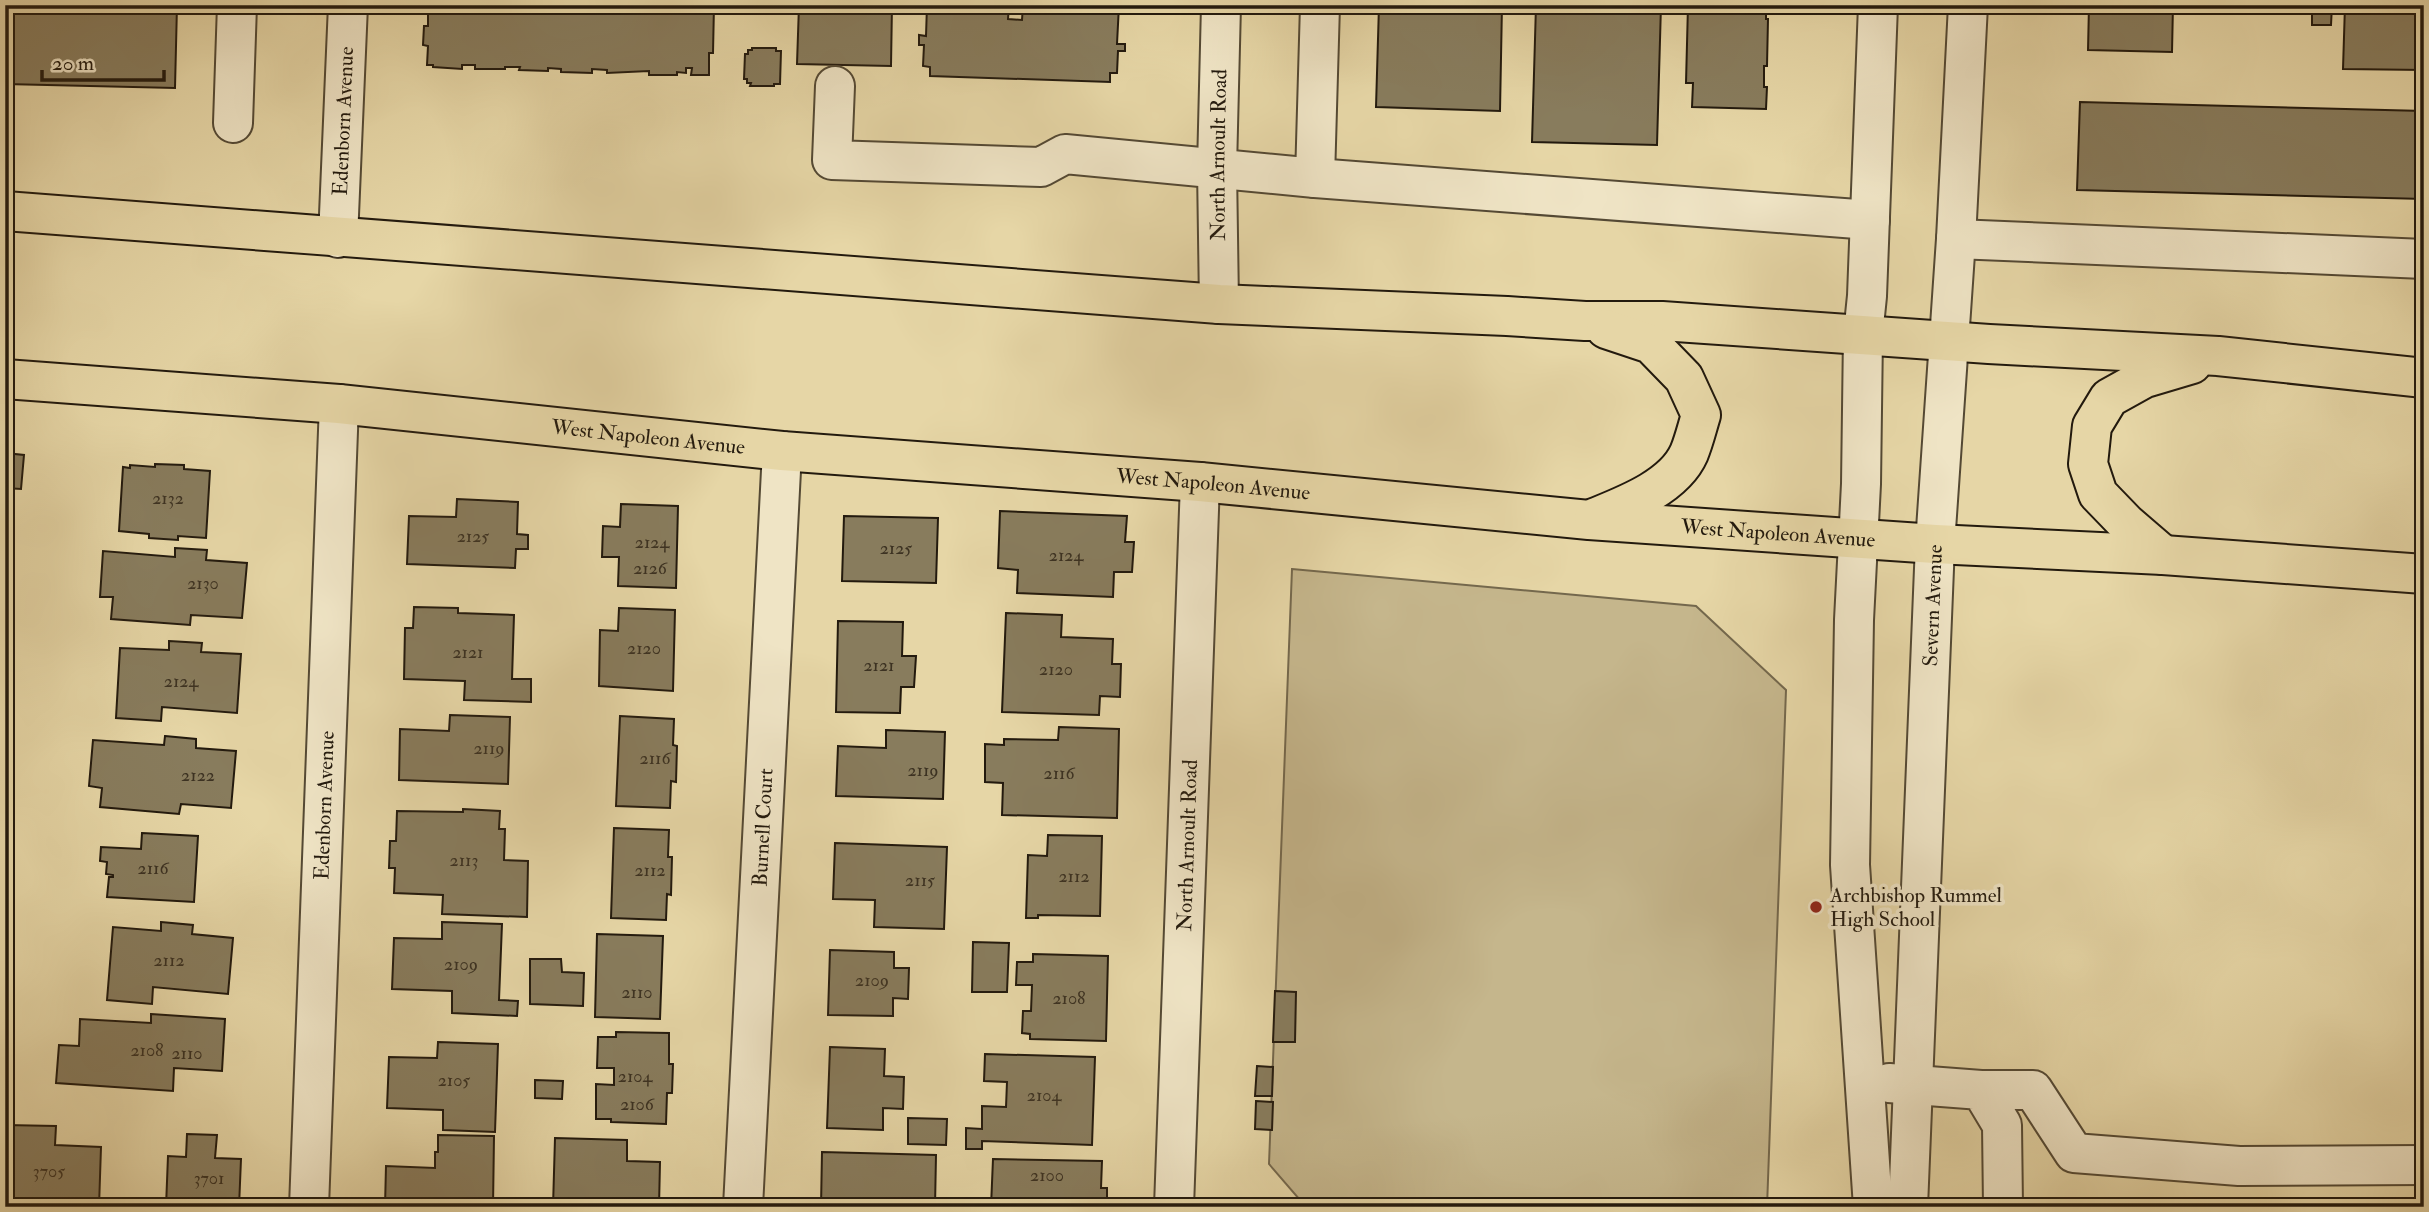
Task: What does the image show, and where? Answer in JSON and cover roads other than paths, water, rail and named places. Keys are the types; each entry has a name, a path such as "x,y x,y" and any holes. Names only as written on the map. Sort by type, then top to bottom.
{"main road":[{"path":"12,215 1219,304 1584,321 1662,321 2218,356 2424,378"},
{"path":"1584,321 1651,344 1684,378 1701,415 1688,455 1664,484 1626,505 1589,520"},
{"path":"2163,555 2098,494 2088,464 2092,426 2109,398 2121,391 2145,378 2218,356"},
{"name":"West Napoleon Avenue","path":"5,379 339,404 782,450 1200,482 1589,520 1935,544 2163,555 2424,574"}],"street":[{"path":"233,123 237,5"},
{"name":"Edenborn Avenue","path":"338,238 348,5"},
{"name":"North Arnoult Road","path":"1219,304 1234,169 1222,5"},
{"path":"1315,178 1320,5"},
{"path":"1873,1207 1850,865 1863,335 1878,5"},
{"name":"Severn Avenue","path":"1908,1207 1935,544 1956,239 1968,5"},
{"path":"835,86 832,160 1041,167 1065,154 1315,178 1870,220"},
{"path":"1956,239 2424,259"},
{"name":"Edenborn Avenue","path":"309,1207 339,404"},
{"name":"Burnell Court","path":"743,1207 782,450"},
{"name":"North Arnoult Road","path":"1174,1207 1200,482"},
{"path":"1866,1082 1981,1090 2033,1090 2074,1153 2239,1166 2424,1165"},
{"path":"1981,1090 2002,1125 2003,1207"}],"place":[{"name":"Archbishop Rummel High School","path":"1816,907"}]}
